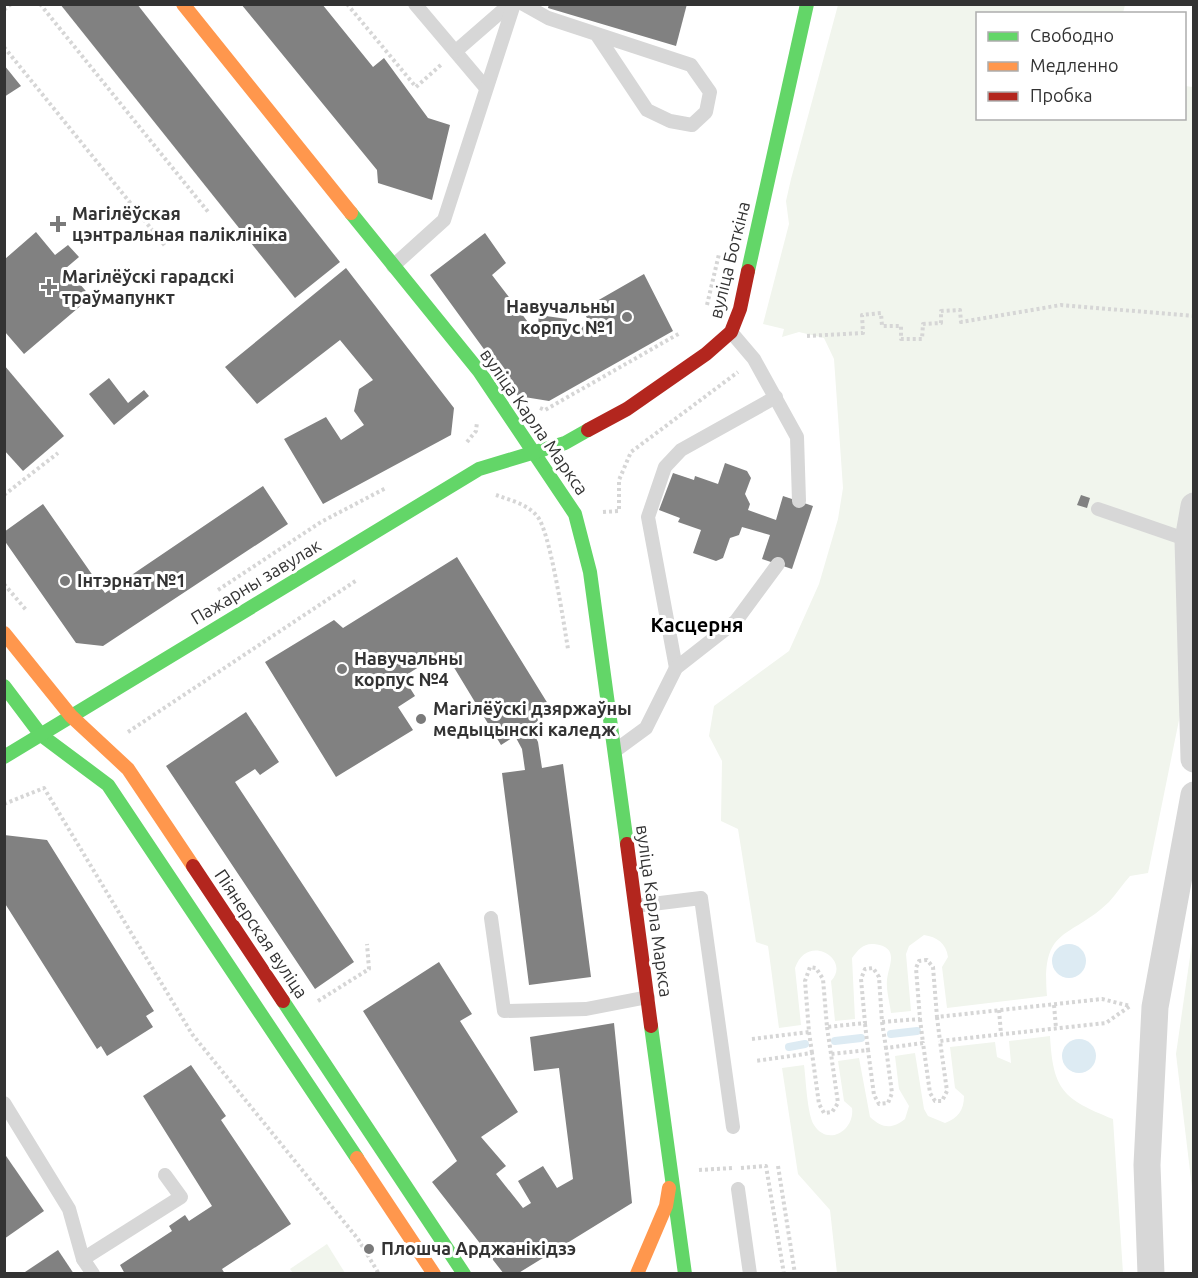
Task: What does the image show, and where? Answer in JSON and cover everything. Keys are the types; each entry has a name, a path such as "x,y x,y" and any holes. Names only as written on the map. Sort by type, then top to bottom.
{"main road":[{"name":"вуліца Карла Маркса","path":"183,4 479,371 575,514 590,572 685,1274"},
{"name":"вуліца Боткіна","path":"532,451 565,443 627,409 706,354 731,332 740,309 807,4"},
{"name":"Пажарны завулак","path":"4,757 479,469 532,451"},
{"name":"Піянерская вуліца","path":"4,633 71,716 128,770 464,1274"},
{"path":"4,686 41,735 108,785 434,1274"},
{"path":"637,1274 666,1206 672,1172"}],"street":[{"path":"1194,506 1188,540 1194,759"},
{"path":"1151,1274 1147,1165 1155,1007 1194,795"}],"lane":[{"path":"416,4 486,88"},
{"path":"393,266 444,220 512,4"},
{"path":"456,51 512,4"},
{"path":"523,4 548,18 597,36 691,65 710,92 706,112 692,125 670,121 647,110 597,36"},
{"path":"731,332 754,359 797,437 799,501"},
{"path":"676,668 648,517 665,467 681,450 776,398"},
{"path":"1098,509 1188,540"},
{"path":"614,751 646,728 676,668 736,621 778,564"},
{"path":"636,906 701,898 733,1127"},
{"path":"491,918 504,1011 586,1009 648,997"},
{"path":"4,1103 69,1209 84,1259 93,1274"},
{"path":"84,1259 181,1197 165,1176"},
{"path":"738,1189 750,1274"}],"path":[{"path":"4,10 11,4"},
{"path":"40,4 209,213"},
{"path":"347,4 416,87 456,51"},
{"path":"4,48 166,247"},
{"path":"706,309 719,253"},
{"path":"807,336 863,333 861,315 881,313 882,326 901,326 901,339 922,339 923,324 941,323 941,311 960,310 961,322 1061,305 1194,316"},
{"path":"536,407 545,410 687,329"},
{"path":"602,512 619,511 619,480 631,452 741,370"},
{"path":"4,495 58,453"},
{"path":"493,494 520,503 539,517 559,588 569,658"},
{"path":"120,737 358,580"},
{"path":"4,804 44,788 192,1034 358,1239 379,1274"},
{"path":"316,1002 369,969 367,944"},
{"path":"927,960 933,967 947,1091 942,1101 935,1101 930,1093 920,1019 916,968 920,961 927,960"},
{"path":"810,968 816,968 824,979 827,1027 838,1102 832,1112 824,1113 819,1104 809,1032 805,981 810,968"},
{"path":"873,968 879,977 882,1022 892,1093 888,1103 879,1104 874,1095 865,1023 861,979 865,969 873,968"},
{"path":"938,1017 1102,999 1130,1006 1106,1023 940,1041"},
{"path":"1054,1005 1056,1028"},
{"path":"999,1011 1001,1034"},
{"path":"882,1022 920,1019"},
{"path":"827,1027 865,1023"},
{"path":"752,1039 809,1032"},
{"path":"886,1048 923,1043"},
{"path":"831,1054 868,1050"},
{"path":"755,1062 812,1053"},
{"path":"693,1171 766,1166 784,1274"},
{"path":"778,1166 795,1274"}],"shaded area":[{"path":"838,5 1125,5 1123,12 976,12 976,120 1186,120 1186,86 1193,87 1193,651 1148,873 1130,876 1109,902 1061,937 1053,946 1046,973 1047,996 947,1008 942,967 948,957 947,952 940,942 924,935 909,946 906,954 911,1011 891,1013 887,984 890,953 882,946 870,944 861,948 852,958 855,1019 835,1021 831,981 836,973 836,965 832,958 817,950 801,957 795,968 801,1025 779,1028 768,946 756,942 738,829 721,821 722,761 709,736 714,706 789,651 819,584 838,519 843,488 834,359 824,338 799,332 782,337 784,329 763,324 789,224 786,201"},
{"path":"1194,936 1193,1196 1176,1054"},
{"path":"1069,944 1081,949 1086,961 1081,973 1069,978 1057,973 1052,961 1057,949"},
{"path":"1050,1036 1054,1069 1064,1090 1082,1105 1113,1119 1123,1273 837,1273 830,1210 798,1174 782,1068 804,1065 808,1105 814,1125 826,1135 833,1135 845,1129 852,1116 852,1108 844,1101 838,1061 859,1058 870,1117 883,1126 892,1126 905,1119 909,1106 899,1089 895,1056 915,1053 924,1109 928,1116 945,1123 959,1113 964,1101 964,1096 955,1088 950,1047 995,1042 997,1057 1011,1063 1009,1041"},
{"path":"1079,1039 1091,1044 1096,1056 1091,1068 1079,1073 1067,1068 1062,1056 1067,1044"},
{"path":"327,1244 345,1273 293,1273 290,1269"}],"building":[{"path":"60,4 137,4 340,262 295,298"},
{"path":"241,4 322,4 373,67 384,58 428,118 450,125 432,200 378,183 377,170"},
{"path":"549,4 687,4 676,46 548,8"},
{"path":"4,65 21,86 4,97"},
{"path":"36,232 55,255 68,245 79,257 66,268 91,297 24,354 5,332 5,259"},
{"name":"Навучальны корпус №1","path":"485,233 506,263 492,275 537,334 539,315 567,319 564,337 589,323 583,309 644,274 673,331 549,401 518,396 430,275"},
{"path":"346,268 454,408 451,435 323,504 284,439 326,417 341,440 364,425 354,411 359,389 373,380 340,340 257,404 225,367"},
{"path":"4,365 64,436 23,471 4,450"},
{"path":"109,378 128,403 144,390 149,396 114,425 89,394"},
{"path":"725,463 747,471 751,478 745,494 750,504 748,510 776,520 783,496 813,506 792,569 762,559 770,535 742,527 739,535 730,538 723,558 716,561 693,553 701,530 678,522 680,518 659,510 673,473 694,480 695,476 718,484"},
{"path":"263,486 288,524 103,646 76,643 4,540 4,532 43,504 105,593"},
{"path":"1081,495 1090,498 1087,508 1077,505"},
{"name":"Навучальны корпус №4","path":"457,557 553,712 530,726 538,742 542,768 563,764 591,977 529,985 502,773 525,770 522,749 515,736 501,745 444,651 403,677 415,696 398,707 413,730 336,777 265,662 334,620 343,628"},
{"path":"246,712 279,762 260,775 255,769 235,782 354,962 315,989 166,766"},
{"path":"4,835 47,840 154,1011 146,1016 153,1027 107,1056 101,1046 97,1049 4,902"},
{"path":"439,962 472,1014 460,1021 518,1112 481,1137 506,1166 496,1174 523,1208 531,1203 518,1181 543,1166 557,1188 573,1179 559,1068 534,1071 530,1037 614,1023 632,1203 517,1274 504,1274 432,1182 457,1161 363,1011"},
{"path":"191,1065 226,1116 221,1120 291,1224 222,1269 225,1274 125,1274 120,1265 172,1231 169,1226 185,1215 189,1221 212,1206 143,1096"},
{"path":"4,1153 44,1211 4,1239"},
{"path":"58,1250 74,1274 22,1274"}],"waterway":[{"path":"891,1034 917,1031"},
{"path":"835,1041 861,1038"},
{"path":"789,1047 805,1044"}],"traffic: fast":[{"path":"748,271 807,4"},
{"path":"351,213 479,371 575,514 590,572 627,844"},
{"path":"4,757 479,469 565,443 588,430"},
{"path":"4,686 41,735 108,785 357,1158"},
{"path":"283,1001 464,1274"},
{"path":"651,1026 685,1274"}],"traffic: slow":[{"path":"183,4 351,213"},
{"path":"4,633 71,716 128,769 193,866"},
{"path":"357,1158 434,1274"},
{"path":"637,1274 666,1206 669,1188"}],"traffic: jam":[{"path":"588,430 627,409 706,354 731,332 740,309 748,271"},
{"path":"627,844 651,1026"},
{"path":"193,866 283,1001"}],"place":[{"name":"Магілёўская цэнтральная паліклініка","path":"58,224"},
{"name":"Магілёўскі гарадскі траўмапункт","path":"49,287"},
{"name":"Навучальны корпус №1","path":"627,317"},
{"name":"Інтэрнат №1","path":"65,581"},
{"name":"Навучальны корпус №4","path":"342,669"},
{"name":"Магілёўскі дзяржаўны медыцынскі каледж","path":"421,719"},
{"name":"Плошча Арджанікідзэ","path":"369,1249"}],"district":[{"name":"Касцерня","path":"697,625"}]}
